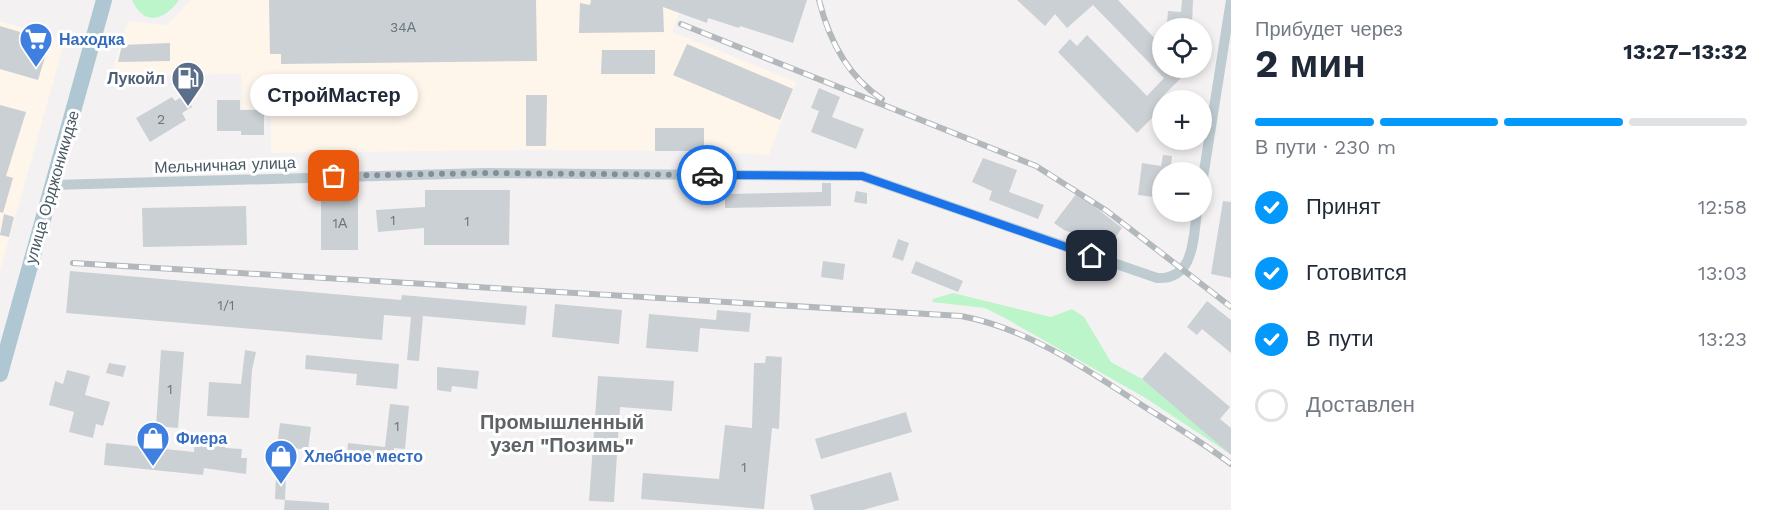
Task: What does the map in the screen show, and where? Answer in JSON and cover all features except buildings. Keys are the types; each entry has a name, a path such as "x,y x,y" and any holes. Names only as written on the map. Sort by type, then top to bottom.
{"main road":[{"name":"улица Орджоникидзе","path":"0,375 104,0"}],"street":[{"path":"1205,162 1231,0"},
{"name":"Мельничная улица","path":"53,185 485,173 862,176 1157,278 1176,276 1187,261 1195,222"}],"shaded area":[{"path":"191,0 684,0 672,32 796,82 769,155 704,151 520,150 271,153 271,109 243,109 241,74 111,75 128,21 167,25"},
{"path":"0,21 65,40 0,271"}],"green space":[{"path":"132,0 179,0 167,12 155,18 142,14"},
{"path":"953,293 1051,317 1072,309 1084,317 1111,362 1142,379 1230,454 1144,397 1003,317 985,308 932,302 933,299"}],"railway":[{"path":"819,0 828,29 841,56 859,79 882,99"},
{"path":"681,24 1036,166 1107,211 1231,307"},
{"path":"73,263 961,316 1009,330 1054,351 1186,433 1231,464"}],"way so far":[{"path":"334,176 485,173 707,175"}],"place":[{"name":"Находка","path":"36,68"},
{"name":"Лукойл","path":"188,107"},
{"name":"СтройМастер","path":"334,176"},
{"name":"Фиера","path":"153,467"},
{"name":"Хлебное место","path":"281,485"}],"district":[{"name":"Промышленный узел \"Позимь\"","path":"562,434"}],"route":[{"path":"707,175 862,176 1092,256"}]}
